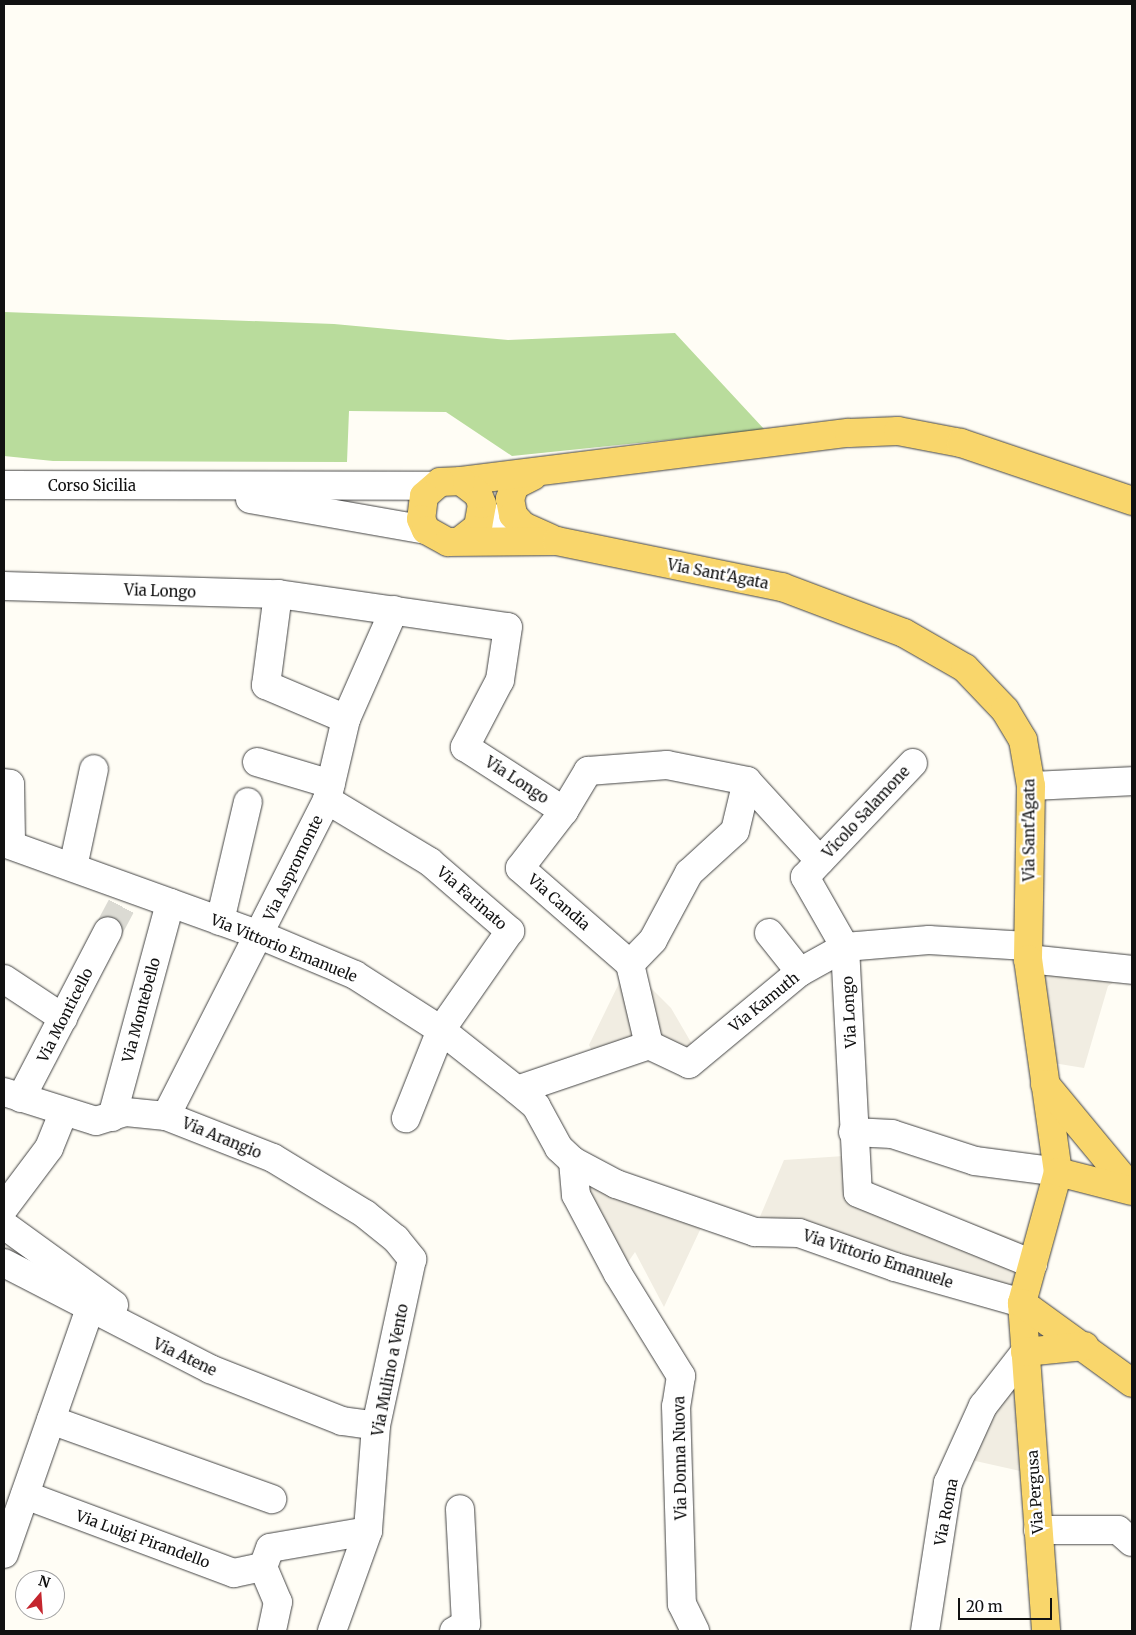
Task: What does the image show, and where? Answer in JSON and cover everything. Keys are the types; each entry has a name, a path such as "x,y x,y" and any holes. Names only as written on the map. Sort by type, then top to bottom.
{"main road":[{"path":"557,541 448,542 426,530 420,507 432,486 461,482 524,481 849,433 898,431 961,442 1132,500"},
{"path":"524,481 510,500 513,515 523,526 557,541"},
{"path":"460,541 471,536 482,510 478,494 461,482"},
{"name":"Via Sant'Agata","path":"557,541 782,587 904,633 965,668 1005,710 1023,740 1031,786 1027,953 1058,1172"},
{"path":"1045,1084 1132,1190"},
{"path":"1058,1172 1132,1190"},
{"name":"Via Pergusa","path":"1046,1631 1022,1303 1058,1172"},
{"path":"1022,1303 1086,1346 1132,1383"},
{"path":"1026,1352 1086,1346"}],"street":[{"path":"482,510 524,481"},
{"name":"Corso Sicilia","path":"4,485 180,486"},
{"path":"180,486 432,486"},
{"path":"180,486 426,530"},
{"path":"482,510 523,526"},
{"name":"Via Longo","path":"4,586 278,594 508,627 500,680 465,747 564,811 588,771 666,765 747,781"},
{"path":"278,594 266,685 346,719"},
{"name":"Via Aspromonte","path":"166,1116 260,935 329,792 346,719 394,610"},
{"path":"257,762 329,792"},
{"name":"Vicolo Salamone","path":"820,861 913,763"},
{"path":"73,867 94,769"},
{"path":"747,781 820,861"},
{"path":"517,1090 649,1045 630,964 653,940 690,873 735,831 747,781"},
{"path":"1031,786 1132,782"},
{"path":"4,783 10,784 7,843"},
{"name":"Via Farinato","path":"329,792 430,862 510,931 441,1030 406,1118"},
{"path":"220,921 248,802"},
{"name":"Via Candia","path":"564,811 520,868 630,964"},
{"name":"Via Vittorio Emanuele","path":"7,843 73,867 126,896 170,903 260,935 355,975 441,1030 536,1106 559,1148 573,1161 625,1187 755,1232 799,1233 895,1267 1022,1303"},
{"name":"Via Longo","path":"820,861 805,877 845,947 857,1181 1032,1264"},
{"name":"Via Montebello","path":"112,1117 170,903"},
{"name":"Via Monticello","path":"13,1095 63,1018 108,931"},
{"path":"769,933 800,972"},
{"name":"Via Kamuth","path":"649,1045 689,1064 800,972 845,947 929,940 1027,953 1130,970"},
{"path":"4,979 63,1018"},
{"name":"Via Arangio","path":"13,1095 64,1114 96,1121 126,1112 166,1116 273,1158 318,1184 396,1238 412,1259"},
{"path":"4,1208 48,1148 64,1114"},
{"path":"853,1132 892,1134 976,1161 1058,1172"},
{"name":"Via Donna Nuova","path":"573,1161 576,1195 618,1274 681,1376 676,1406 682,1604 695,1631"},
{"path":"4,1225 132,1317 147,1340"},
{"name":"Via Mulino a Vento","path":"332,1631 368,1530 376,1426 412,1259"},
{"name":"Via Atene","path":"4,1264 90,1308 147,1340 342,1421 376,1426"},
{"path":"4,1554 90,1308"},
{"name":"Via Roma","path":"925,1631 948,1483 983,1406 1026,1352"},
{"path":"51,1420 272,1499"},
{"name":"Via Luigi Pirandello","path":"25,1495 234,1573 263,1566"},
{"path":"460,1509 460,1628"},
{"path":"272,1631 278,1602 263,1566 270,1548 368,1530"},
{"path":"1038,1530 1118,1530 1132,1542"}],"green space":[{"path":"4,312 334,324 508,340 675,333 765,430 512,456 446,412 349,411 347,462 53,461 4,456"}],"shaded area":[{"path":"1043,947 1127,974 1108,986 1084,1068 1041,1061"},
{"path":"624,973 640,977 671,1008 699,1056 649,1045 598,1062 589,1045"},
{"path":"844,1156 878,1190 1037,1247 1022,1303 759,1219 784,1160"},
{"path":"573,1161 707,1215 664,1307 635,1252 624,1268"},
{"path":"1025,1352 1034,1474 971,1460"}],"tunnel":[{"path":"108,931 123,903"}]}
